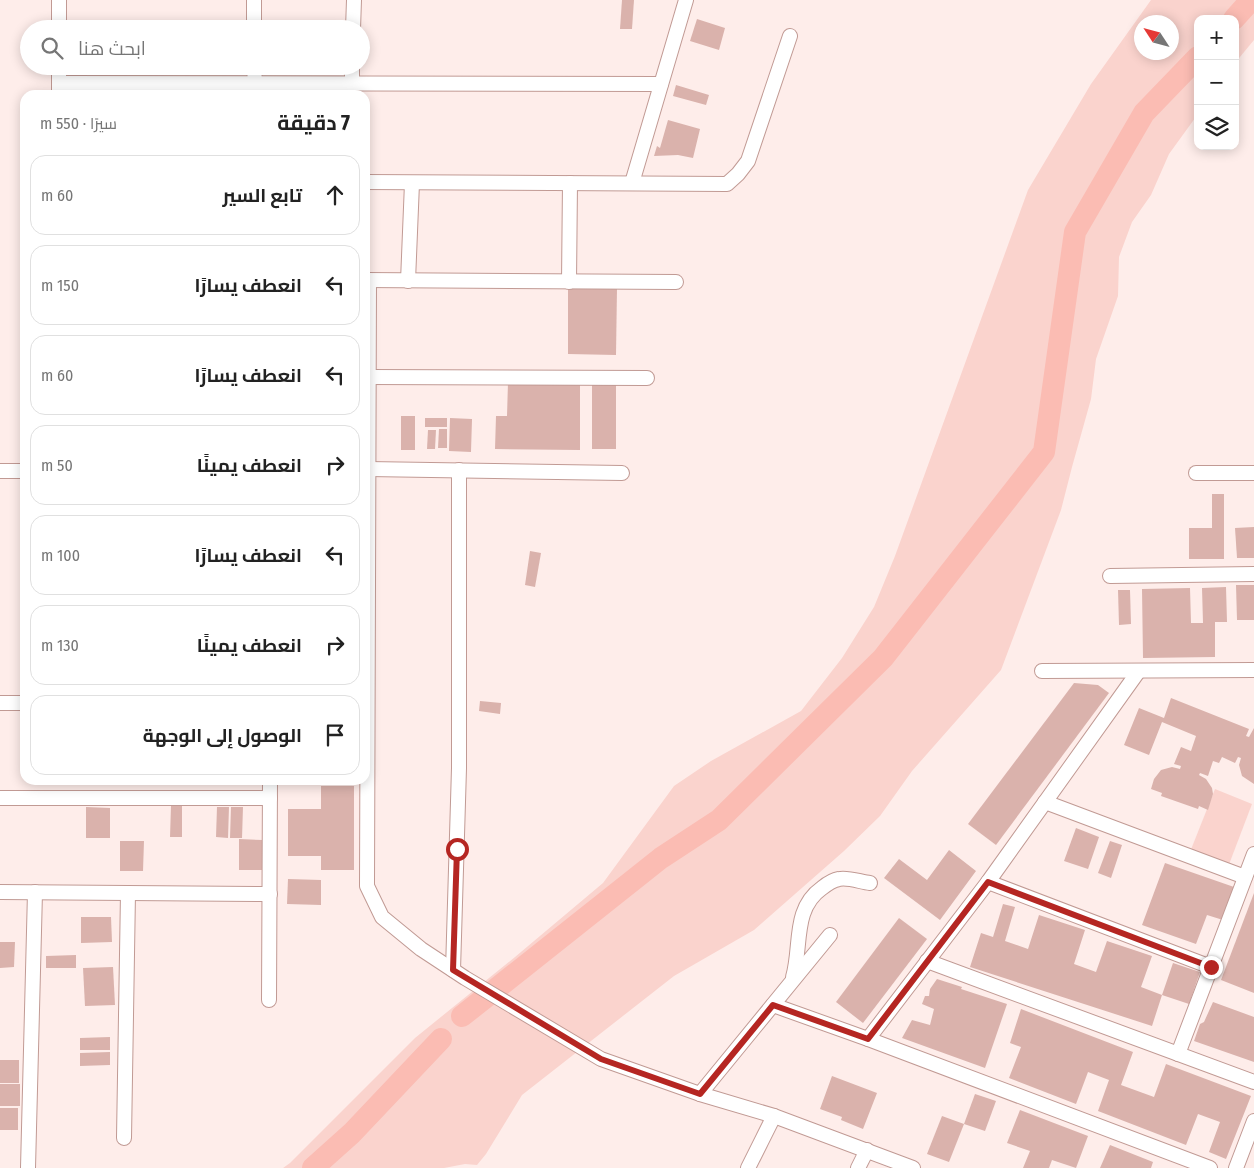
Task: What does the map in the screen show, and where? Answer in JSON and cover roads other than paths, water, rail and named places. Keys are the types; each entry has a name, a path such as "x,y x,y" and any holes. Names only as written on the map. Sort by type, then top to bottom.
{"street":[{"path":"59,0 59,20"},
{"path":"254,0 254,20"},
{"path":"353,20 354,0"},
{"path":"632,183 686,0"},
{"path":"370,182 727,184 738,174 748,160 790,36"},
{"path":"59,75 59,89 254,84 293,89 352,82 661,84"},
{"path":"254,75 254,84"},
{"path":"352,75 352,82"},
{"path":"408,281 412,182"},
{"path":"569,282 570,183"},
{"path":"370,280 676,282"},
{"path":"370,377 647,378"},
{"path":"370,469 622,473"},
{"path":"453,970 459,768 459,470"},
{"path":"0,471 20,472"},
{"path":"1196,474 1254,473"},
{"path":"1110,576 1254,574"},
{"path":"1042,671 1254,670"},
{"path":"868,1039 988,882 1138,672"},
{"path":"0,703 20,703"},
{"path":"269,1000 270,785"},
{"path":"367,785 367,886 382,917 421,949 465,978 601,1059 700,1094 774,1116 913,1168"},
{"path":"0,798 270,798"},
{"path":"1045,802 1245,877"},
{"path":"1178,1054 1254,854"},
{"path":"792,980 797,964 798,935 802,914 817,892 830,882 840,878 870,883"},
{"path":"988,882 1211,967"},
{"path":"0,892 270,894"},
{"path":"28,1168 35,892"},
{"path":"124,1138 128,893"},
{"path":"700,1094 830,935"},
{"path":"926,961 1254,1082"},
{"path":"773,1005 1210,1168"},
{"path":"748,1168 774,1116"},
{"path":"1236,1168 1254,1121"},
{"path":"858,1168 867,1150"}],"waterway":[{"path":"1238,15 1251,0"},
{"path":"462,1016 661,858 719,820 883,658 1044,452 1075,232 1144,113 1195,60"},
{"path":"313,1168 352,1133 441,1039"}]}
